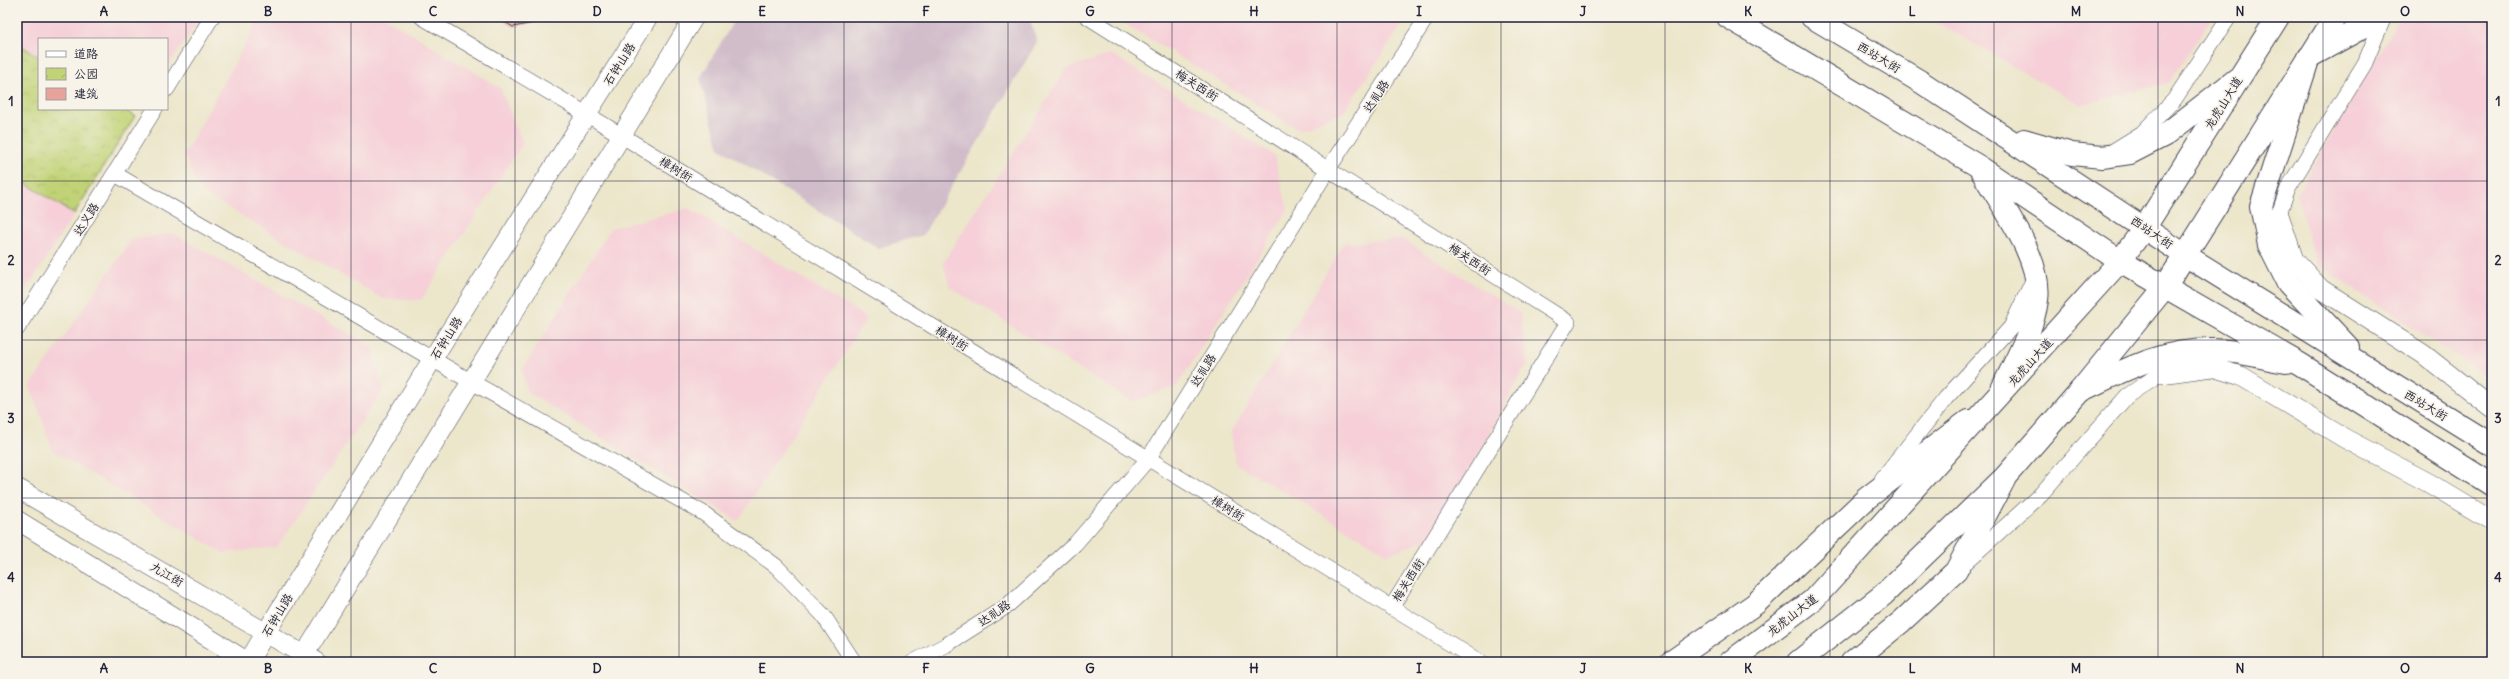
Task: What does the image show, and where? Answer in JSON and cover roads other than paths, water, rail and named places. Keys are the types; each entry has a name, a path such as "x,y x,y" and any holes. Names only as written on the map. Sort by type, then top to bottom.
{"main road":[{"path":"1728,17 1978,166 2120,261 2300,364 2492,485"},
{"name":"西站大街","path":"1812,17 1921,82 2146,227 2185,255 2492,445"},
{"name":"龙虎山大道","path":"1730,662 1813,600 1998,398 2120,261 2146,227 2237,79 2278,17"},
{"path":"1798,662 1883,595 2005,477 2080,391 2165,287 2335,17"},
{"path":"2369,370 2288,283 2268,245 2261,206 2309,57 2365,26 2371,17"},
{"path":"1921,82 2029,142 2072,154 2102,157 2130,153 2165,135 2237,79"},
{"path":"1672,662 1756,604 1867,498 1998,398 2029,330 2038,300 2036,273 2022,239 1978,166"},
{"path":"2080,391 2150,359 2185,352 2214,350 2300,364"},
{"path":"1852,662 1901,622 1956,571 2005,477"}],"street":[{"path":"168,87 212,17"},
{"name":"樟树街","path":"422,17 588,114 1480,662"},
{"name":"石钟山路","path":"248,662 433,358 648,17"},
{"path":"307,660 470,381 694,17"},
{"name":"梅关西街","path":"1088,17 1329,168 1568,322 1391,608"},
{"name":"达礼路","path":"913,662 946,645 1007,606 1075,544 1148,459 1329,168 1427,17"},
{"path":"2102,157 2142,133 2174,100 2228,17"},
{"path":"2268,245 2288,188 2365,64 2384,17"},
{"name":"达义路","path":"17,329 154,110"},
{"path":"115,174 433,358 470,381 703,513 776,566 823,615 854,662"},
{"path":"2279,215 2294,260 2321,289 2423,354 2492,408"},
{"path":"1867,498 1946,398 2011,327 2036,273"},
{"path":"1956,571 2041,494 2128,396 2161,374 2185,352"},
{"path":"2161,374 2212,367 2241,376 2344,438 2430,482 2492,521"},
{"name":"九江街","path":"17,488 267,632 307,660"},
{"path":"17,520 248,662"}]}
